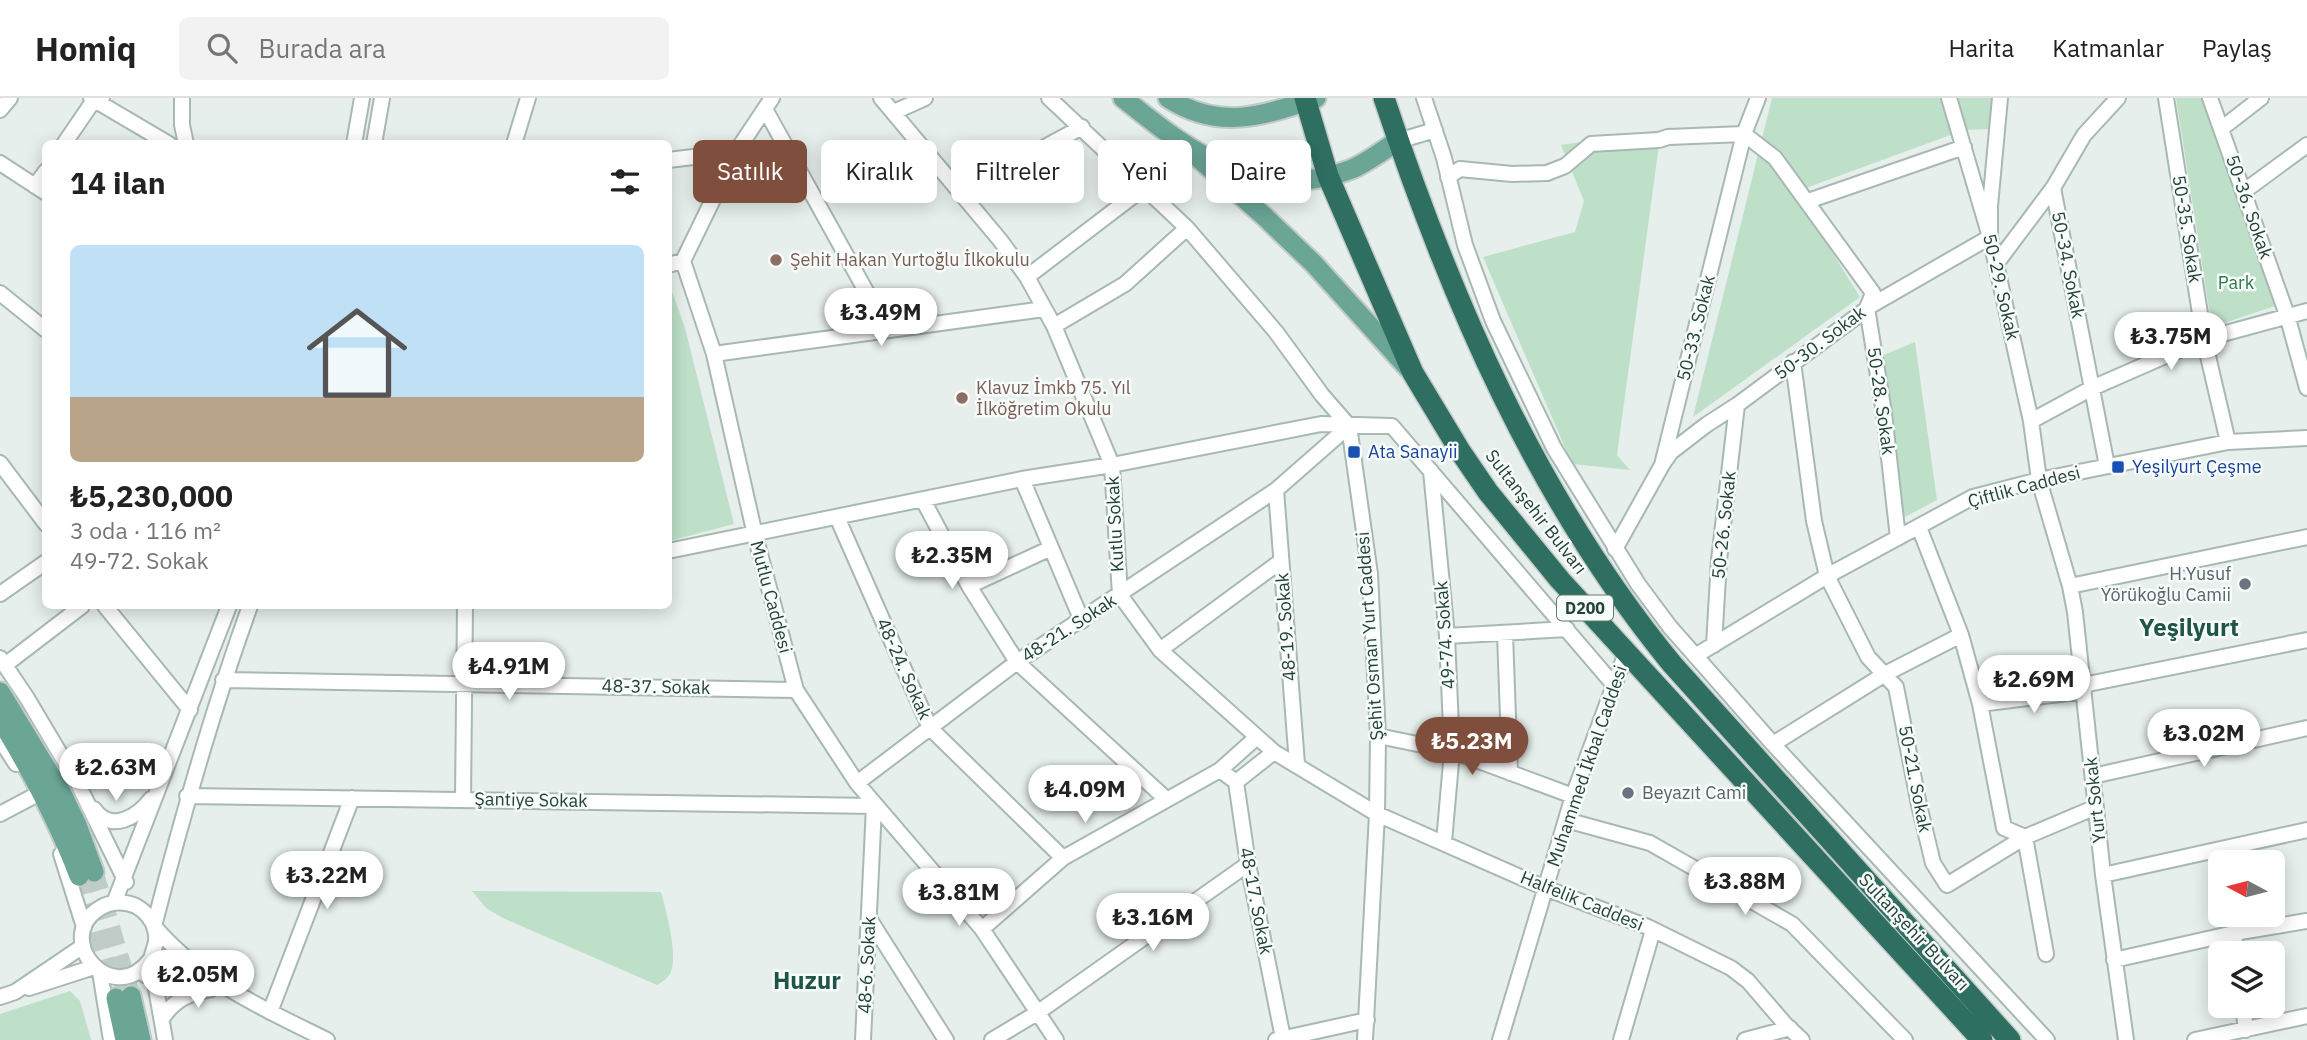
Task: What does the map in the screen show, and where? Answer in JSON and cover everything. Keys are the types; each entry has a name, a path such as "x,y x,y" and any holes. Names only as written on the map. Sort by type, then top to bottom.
{"highway":[{"name":"Sultanşehir Bulvarı","path":"1384,98 1455,296 1512,418 1575,530 1624,602 1672,664 2010,1040"},
{"name":"Sultanşehir Bulvarı","path":"1309,99 1328,176 1413,373 1460,451 1496,502 1560,580 1982,1040"}],"main road":[{"path":"1123,98 1176,140"},
{"path":"1168,98 1201,113 1233,118 1259,116 1309,99"},
{"path":"1192,149 1243,174 1287,181 1328,176 1360,165 1398,141"},
{"path":"1192,152 1304,255 1413,373"},
{"path":"0,692 78,825 87,874 0,719"},
{"path":"125,1040 123,997 141,1040"}],"street":[{"path":"0,110 10,98"},
{"path":"182,98 185,140"},
{"path":"355,140 362,98"},
{"path":"375,140 382,98"},
{"path":"515,140 528,98"},
{"name":"Kutlu Sokak","path":"881,98 951,182"},
{"path":"894,112 925,98"},
{"path":"1049,98 1098,142"},
{"name":"Sultanşehir Bulvarı","path":"1424,98 1465,245 1497,331 1554,448 1615,549 1654,606 1695,656 2047,1040"},
{"name":"50-33. Sokak","path":"1615,549 1662,465 1744,134 1758,98"},
{"name":"50-29. Sokak","path":"1949,98 1990,237 2031,421 2039,480"},
{"path":"1990,237 2000,98"},
{"path":"1996,264 2053,188 2084,135 2118,98"},
{"name":"50-35. Sokak","path":"2165,98 2204,339 2228,442"},
{"name":"50-36. Sokak","path":"2210,98 2287,316 2307,388"},
{"path":"2221,129 2261,98"},
{"path":"67,140 96,99 163,140"},
{"path":"769,104 887,329"},
{"name":"Mutlu Caddesi","path":"744,140 769,104"},
{"path":"1058,140 1082,127"},
{"path":"1398,141 1435,130"},
{"path":"1448,177 1460,169 1512,174 1547,173 1565,166 1591,144 1744,134 1775,158 1808,201 1964,148"},
{"path":"2243,192 2307,147"},
{"path":"672,160 693,157"},
{"path":"0,163 40,190"},
{"name":"50-34. Sokak","path":"2053,188 2107,466"},
{"name":"50-28. Sokak","path":"1808,201 1873,293 1867,308 1884,413 1898,538"},
{"name":"Mutlu Caddesi","path":"708,203 676,263 714,354 755,535 796,690 874,806 982,929 1056,1040"},
{"name":"Kutlu Sokak","path":"969,203 1027,277 1054,326 1112,465 1120,595 1160,650 1257,737 1274,751 1377,814"},
{"path":"1027,277 1124,203"},
{"path":"1161,203 1187,228 1276,332 1322,395 1349,426"},
{"path":"1054,326 1125,284 1187,228"},
{"name":"50-30. Sokak","path":"1662,465 1671,452 1706,425 1867,308 1990,237"},
{"path":"0,293 42,327"},
{"path":"714,354 1044,309"},
{"path":"2031,421 2092,388 2204,339 2307,311"},
{"name":"50-21. Sokak","path":"1793,362 1812,510 1827,576 1868,657 1896,687 1933,863 1947,885 2025,836"},
{"name":"50-26. Sokak","path":"1714,645 1719,559 1737,405"},
{"path":"672,550 1023,479 1112,465 1321,424 1392,426 1614,685"},
{"name":"48-21. Sokak","path":"857,783 1017,662 1276,490 1349,426"},
{"name":"Şehit Osman Yurt Caddesi","path":"1349,426 1370,573 1378,736 1377,814 1365,1040"},
{"name":"Çiftlik Caddesi","path":"1695,656 1827,576 1973,497 2039,480 2228,442 2307,438"},
{"path":"0,463 42,519"},
{"name":"49-74. Sokak","path":"1431,470 1447,636 1452,751 1444,842"},
{"path":"1023,479 1082,621"},
{"name":"Yurt Sokak","path":"2039,480 2070,586 2079,638 2103,874 2126,1040"},
{"name":"48-19. Sokak","path":"1276,490 1297,765"},
{"path":"923,500 969,586 1017,662 1166,799"},
{"name":"48-24. Sokak","path":"837,517 930,728 1063,858"},
{"path":"1919,527 1961,635 1980,704 2004,828 2025,836 2096,807"},
{"path":"2070,586 2307,537"},
{"path":"969,586 1051,548"},
{"path":"1160,650 1281,561"},
{"path":"0,594 42,565"},
{"path":"78,609 2,661 99,816 107,821 123,821 137,815 159,789"},
{"path":"106,609 190,710"},
{"path":"121,903 126,877 228,609"},
{"path":"133,974 150,960 156,946 154,926 187,796 223,680 249,609"},
{"path":"463,799 465,609"},
{"path":"1447,636 1567,629"},
{"path":"1505,634 1510,773"},
{"path":"1773,744 1885,674 1961,635"},
{"path":"1980,704 2084,688 2307,640"},
{"name":"Muhammed İkbal Caddesi","path":"1500,1040 1573,796 1626,653"},
{"name":"48-37. Sokak","path":"223,680 796,690"},
{"path":"2092,776 2307,728"},
{"path":"1378,736 1452,751 1573,796"},
{"path":"982,929 1063,858 1220,769 1257,737"},
{"path":"0,738 34,796 62,857 84,927 83,946 86,956 97,969 115,977 133,974 153,976 223,988"},
{"path":"1220,769 1236,782 1274,751"},
{"name":"48-17. Sokak","path":"1236,782 1280,1039"},
{"path":"78,784 126,877"},
{"path":"0,814 34,796"},
{"name":"Şantiye Sokak","path":"187,796 874,806"},
{"path":"270,1012 352,798"},
{"name":"48-6. Sokak","path":"863,1040 874,806"},
{"name":"Halfelik Caddesi","path":"1377,814 1545,888 1653,930 1731,968 1748,981 1802,1040"},
{"path":"1566,820 1650,843 1792,924 1905,1040"},
{"path":"2103,874 2307,830"},
{"path":"2025,836 2046,954"},
{"path":"992,1040 1037,1013 1248,864"},
{"path":"84,927 94,912 103,906 121,903 145,912 169,944 223,988 327,1040"},
{"path":"869,920 946,1040"},
{"path":"2114,960 2234,933 2307,921"},
{"path":"1621,1040 1653,930"},
{"path":"2234,933 2235,941"},
{"path":"15,992 83,946"},
{"path":"150,960 165,1040"},
{"path":"0,997 97,969"},
{"path":"97,969 111,1040"},
{"path":"162,1019 179,999 193,993 223,988"},
{"path":"2195,1040 2253,1033 2307,1016"},
{"path":"1280,1039 1367,1020"},
{"path":"1745,1040 1790,1028"}],"green space":[{"path":"1772,98 1995,98 1991,129 1964,130 1795,192 1860,297 1693,417"},
{"name":"Park","path":"2176,98 2204,98 2278,305 2212,327"},
{"path":"1661,130 1617,455 1630,470 1572,464 1483,257 1575,232 1584,201 1561,145"},
{"path":"672,291 685,328 734,524 672,540"},
{"path":"1915,342 1937,500 1903,518 1881,356"},
{"path":"472,891 661,892 672,945 670,974 657,985 503,918 486,908"},
{"path":"70,991 80,1001 91,1040 0,1040 0,1014"}],"tunnel":[{"path":"94,872 131,996"},
{"path":"79,876 116,998"}],"place":[{"name":"Şehit Hakan Yurtoğlu İlkokulu","path":"776,260"},
{"name":"Klavuz İmkb 75. Yıl İlköğretim Okulu","path":"962,398"},
{"name":"Ata Sanayii","path":"1354,452"},
{"name":"Yeşilyurt Çeşme","path":"2118,467"},
{"name":"H.Yusuf Yörükoğlu Camii","path":"2245,584"},
{"name":"Beyazıt Cami","path":"1628,793"}],"district":[{"name":"Yeşilyurt","path":"2189,628"},
{"name":"Huzur","path":"807,981"}]}
